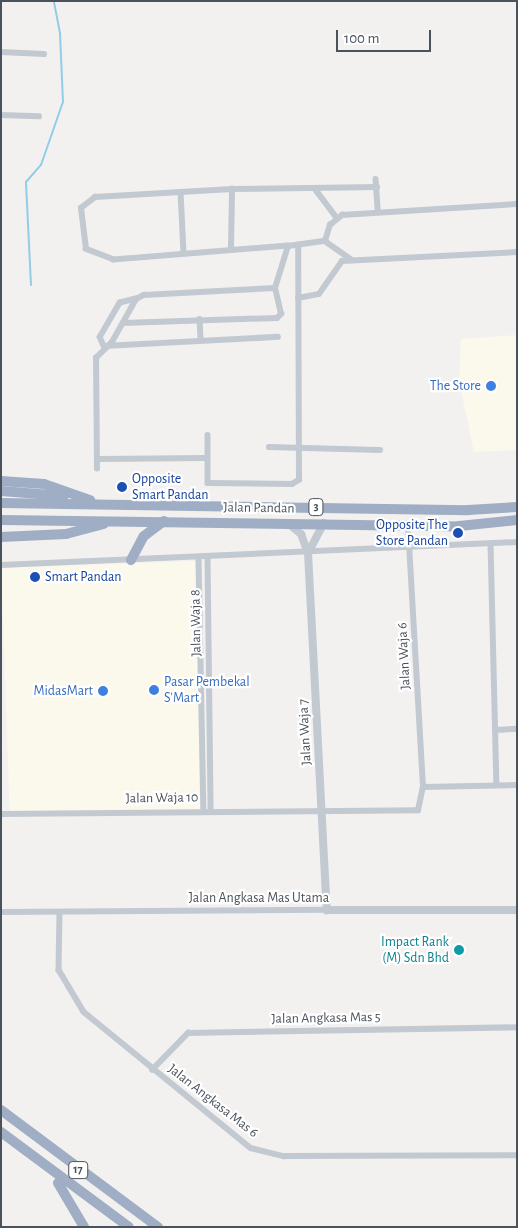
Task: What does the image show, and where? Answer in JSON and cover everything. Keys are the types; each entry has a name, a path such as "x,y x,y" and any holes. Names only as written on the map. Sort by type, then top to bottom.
{"highway":[{"path":"1,481 44,484 96,503"},
{"path":"1,492 47,493 96,503"},
{"name":"Jalan Pandan","path":"1,503 468,510 517,507"},
{"name":"Jalan Pandan","path":"1,520 324,522 408,525 517,520"},
{"path":"1,537 66,534 116,520"},
{"path":"131,560 144,536 164,521"},
{"name":"17","path":"1,1110 158,1227"},
{"name":"17","path":"1,1132 44,1167 129,1227"},
{"path":"44,1167 69,1196 84,1227"}],"street":[{"path":"1,52 44,54"},
{"path":"1,115 40,116"},
{"path":"376,179 378,210"},
{"path":"352,260 325,241 288,246 231,249 114,260 94,255 86,249 81,208 95,197 232,188 316,190 377,187"},
{"path":"231,249 232,188"},
{"path":"316,190 336,217"},
{"path":"181,192 184,253"},
{"path":"336,217 378,210 517,204"},
{"path":"325,241 336,217"},
{"path":"208,435 206,458 208,483 292,484 299,480 298,245"},
{"path":"123,323 278,317 275,288 288,246"},
{"path":"298,298 320,294 336,265 352,260 517,252"},
{"path":"104,346 100,336 120,303 144,295 275,288"},
{"path":"97,469 96,358 123,323 136,299"},
{"path":"200,319 200,339"},
{"path":"104,346 200,339 278,337"},
{"path":"269,447 380,450"},
{"path":"97,459 206,458"},
{"name":"Jalan Waja 7","path":"287,522 301,534 308,553 324,812 327,910"},
{"path":"308,553 324,522"},
{"name":"Jalan Waja 6","path":"408,525 423,787"},
{"path":"1,565 199,558 517,542"},
{"path":"491,544 497,785"},
{"name":"Jalan Waja 8","path":"208,557 212,809"},
{"name":"Jalan Waja 8","path":"199,558 204,809"},
{"path":"495,730 517,729"},
{"path":"423,787 517,785"},
{"name":"Jalan Waja 10","path":"1,814 204,809 411,812 422,803 423,787"},
{"name":"Jalan Angkasa Mas Utama","path":"1,912 517,910"},
{"name":"Jalan Angkasa Mas 6","path":"60,912 59,970 63,980 84,1012 152,1070 251,1148 268,1153 517,1156"},
{"name":"Jalan Angkasa Mas 5","path":"152,1070 188,1033 517,1027"}],"shaded area":[{"name":"The Store","path":"517,335 517,450 474,452 459,381 461,339"},
{"path":"195,561 204,811 10,818 1,568"}],"waterway":[{"path":"31,285 26,182 41,165 63,102 60,33 54,1"}],"place":[{"name":"The Store","path":"491,386"},
{"name":"Opposite Smart Pandan","path":"122,487"},
{"name":"Opposite The Store Pandan","path":"458,533"},
{"name":"Smart Pandan","path":"35,577"},
{"name":"Pasar Pembekal S'Mart","path":"154,690"},
{"name":"MidasMart","path":"103,691"},
{"name":"Impact Rank (M) Sdn Bhd","path":"459,950"}]}
